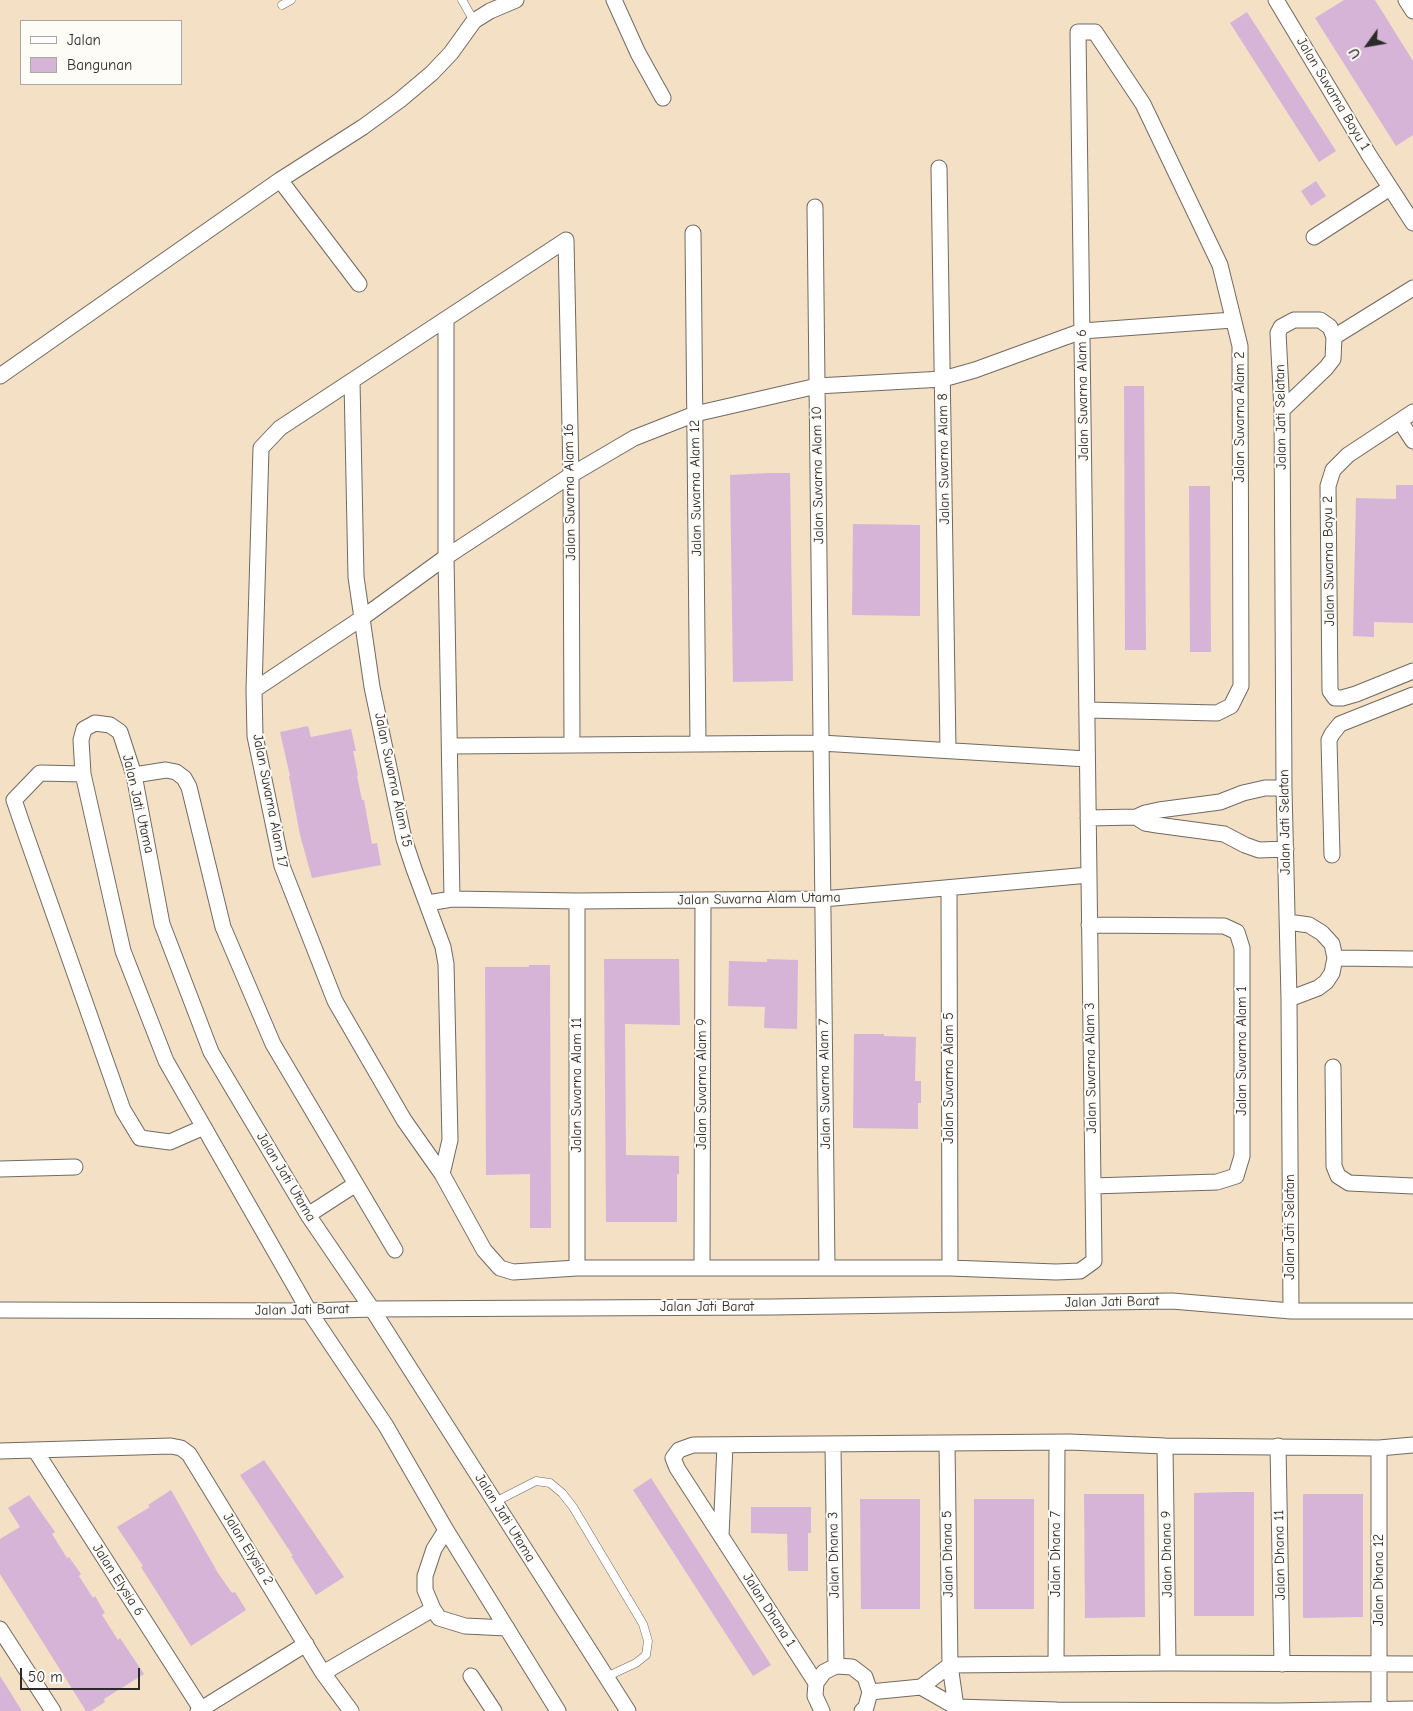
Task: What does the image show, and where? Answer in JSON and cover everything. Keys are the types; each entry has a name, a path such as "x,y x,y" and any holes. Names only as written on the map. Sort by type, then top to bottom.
{"street":[{"path":"0,376 280,180 363,127 400,100 432,72 451,53 474,21 490,11 516,0"},
{"path":"614,0 638,53 663,98"},
{"name":"Jalan Suvarna Bayu 1","path":"1276,0 1413,223"},
{"path":"1406,0 1413,11"},
{"name":"Jalan Suvarna Alam 2","path":"1078,32 1095,32 1143,104 1220,265 1240,346 1241,686 1231,706 1217,713 1087,710"},
{"name":"Jalan Suvarna Alam 6","path":"1078,32 1088,818"},
{"name":"Jalan Suvarna Alam 8","path":"939,168 948,750"},
{"path":"280,180 359,284"},
{"path":"1314,237 1390,188"},
{"name":"Jalan Suvarna Alam 10","path":"815,207 823,899"},
{"name":"Jalan Suvarna Alam 12","path":"693,233 698,744"},
{"name":"Jalan Suvarna Alam 16","path":"446,319 566,240 571,474 572,745"},
{"path":"1282,410 1333,359 1334,337 1413,287"},
{"path":"352,381 446,319"},
{"path":"446,319 446,557 451,746 452,898"},
{"path":"254,690 362,618 446,557 571,474 634,438 695,414 817,386 943,379 975,370 1082,331 1233,320"},
{"name":"Jalan Jati Selatan","path":"1290,1311 1289,999 1284,788 1282,410 1278,334 1281,327 1294,320 1320,320 1330,327 1334,337"},
{"name":"Jalan Suvarna Alam 17","path":"352,381 280,428 261,448 254,690 255,736 282,866 335,1001 404,1120 442,1174 484,1250 500,1268 513,1272 577,1268 950,1268 1080,1271 1094,1261"},
{"name":"Jalan Suvarna Alam 15","path":"352,381 356,577 372,687 404,839 443,947 446,964 450,1140 442,1174"},
{"name":"Jalan Suvarna Bayu 2","path":"1413,412 1348,454 1332,470 1328,486 1330,691 1335,698 1342,698 1413,671"},
{"path":"1400,421 1413,441"},
{"path":"1332,855 1329,740 1332,734 1340,724 1413,696"},
{"name":"Jalan Jati Utama","path":"558,1711 446,1530 386,1426 350,1370 308,1311 166,1061 123,951 83,774 81,740 84,729 95,723 110,725 120,732 134,775 162,924 212,1052 308,1216 372,1308 628,1711"},
{"path":"451,746 821,742 1087,759"},
{"path":"134,775 166,770 176,772 184,778 188,787 223,927 273,1044 395,1250"},
{"path":"83,774 40,773 14,800 123,1110 140,1138 170,1142 204,1127"},
{"path":"1088,818 1136,817 1159,810 1220,802 1243,793 1265,788 1284,788"},
{"path":"1136,817 1146,823 1224,834 1259,850 1286,849"},
{"name":"Jalan Suvarna Alam 3","path":"1088,818 1094,1261"},
{"name":"Jalan Suvarna Alam Utama","path":"428,904 452,898 577,901 823,899 1089,875"},
{"name":"Jalan Suvarna Alam 5","path":"949,888 950,1268"},
{"name":"Jalan Suvarna Alam 7","path":"823,899 827,1268"},
{"name":"Jalan Suvarna Alam 9","path":"702,1268 703,900"},
{"name":"Jalan Suvarna Alam 11","path":"577,901 577,1268"},
{"path":"1288,922 1309,925 1322,933 1332,944 1335,958 1332,974 1326,982 1318,988 1289,999"},
{"name":"Jalan Suvarna Alam 1","path":"1090,925 1224,926 1237,932 1242,948 1242,1156 1236,1176 1217,1182 1093,1186"},
{"path":"1335,958 1413,959"},
{"path":"1333,1067 1334,1166 1338,1176 1349,1183 1413,1186"},
{"path":"0,1169 75,1167"},
{"path":"308,1216 356,1184"},
{"name":"Jalan Jati Barat","path":"0,1310 308,1311 372,1308 762,1307 1172,1301 1290,1311 1413,1311"},
{"path":"721,1536 725,1445 1069,1442 1165,1446 1380,1448 1413,1445"},
{"name":"Jalan Dhana 5","path":"947,1443 950,1665 957,1709"},
{"name":"Jalan Dhana 7","path":"1056,1664 1057,1443"},
{"name":"Jalan Dhana 1","path":"725,1445 693,1445 678,1450 673,1458 677,1468 816,1683"},
{"name":"Jalan Dhana 3","path":"833,1445 836,1666"},
{"name":"Jalan Elysia 2","path":"35,1450 171,1446 181,1448 189,1454 345,1709"},
{"name":"Jalan Dhana 9","path":"1165,1446 1168,1663"},
{"name":"Jalan Dhana 11","path":"1278,1446 1282,1664"},
{"name":"Jalan Dhana 12","path":"1380,1448 1380,1710"},
{"path":"0,1450 35,1450"},
{"name":"Jalan Elysia 6","path":"35,1450 199,1710"},
{"path":"446,1530 434,1549 425,1576 425,1590 433,1610 439,1618 465,1626 507,1628"},
{"path":"323,1673 433,1610"},
{"path":"0,1629 53,1711"},
{"path":"199,1710 306,1644"},
{"path":"870,1692 921,1687 950,1665 1168,1663 1413,1664"},
{"path":"819,1710 814,1696 816,1683 824,1672 836,1666 852,1667 864,1677 870,1692 866,1707 862,1711"},
{"path":"471,1676 494,1711"},
{"path":"921,1687 957,1709 1277,1711 1413,1709"}],"lane":[{"path":"282,5 291,0"},
{"path":"462,0 474,21"},
{"path":"495,1502 536,1481 550,1483 573,1506 643,1624 648,1642 646,1655 636,1663 606,1677"}],"building":[{"path":"1344,0 1375,0 1413,61 1413,135 1396,146 1315,18"},
{"path":"1247,12 1336,151 1319,162 1230,23"},
{"path":"1316,181 1326,196 1311,206 1301,191"},
{"path":"1124,386 1144,386 1146,650 1125,650"},
{"path":"790,473 793,681 733,682 730,475"},
{"path":"1396,485 1413,485 1413,623 1374,622 1374,637 1353,636 1356,498 1396,499"},
{"path":"1189,486 1210,486 1211,652 1190,652"},
{"path":"853,524 920,525 920,616 852,615"},
{"path":"308,726 311,737 351,729 356,751 353,751 362,800 364,800 372,844 377,843 381,865 312,878 300,835 280,732"},
{"path":"604,959 679,959 680,1025 625,1024 626,1155 679,1156 677,1222 606,1222"},
{"path":"767,959 798,960 797,1029 764,1028 765,1007 728,1006 729,961 767,962"},
{"path":"529,965 550,965 551,1228 530,1228 530,1174 486,1175 485,967 529,967"},
{"path":"854,1034 916,1037 915,1081 921,1081 921,1103 918,1103 918,1129 853,1128"},
{"path":"264,1460 344,1577 316,1595 240,1475"},
{"path":"651,1478 771,1665 753,1676 633,1490"},
{"path":"171,1490 218,1573 232,1593 235,1592 246,1610 191,1646 117,1527 150,1507 148,1505"},
{"path":"1254,1492 1254,1616 1194,1616 1194,1493"},
{"path":"1084,1494 1144,1494 1145,1617 1085,1618"},
{"path":"1303,1494 1363,1494 1363,1617 1303,1618"},
{"path":"29,1495 55,1532 52,1534 67,1558 69,1557 81,1574 79,1576 93,1598 95,1596 105,1613 102,1615 118,1640 120,1638 144,1674 104,1699 105,1702 91,1711 86,1711 0,1574 0,1539 20,1527 8,1508"},
{"path":"860,1499 920,1499 920,1609 861,1609"},
{"path":"974,1499 1034,1499 1034,1609 974,1609"},
{"path":"751,1507 811,1507 811,1533 808,1533 808,1571 788,1571 787,1534 751,1533"},
{"path":"0,1676 22,1711 0,1711"}]}
